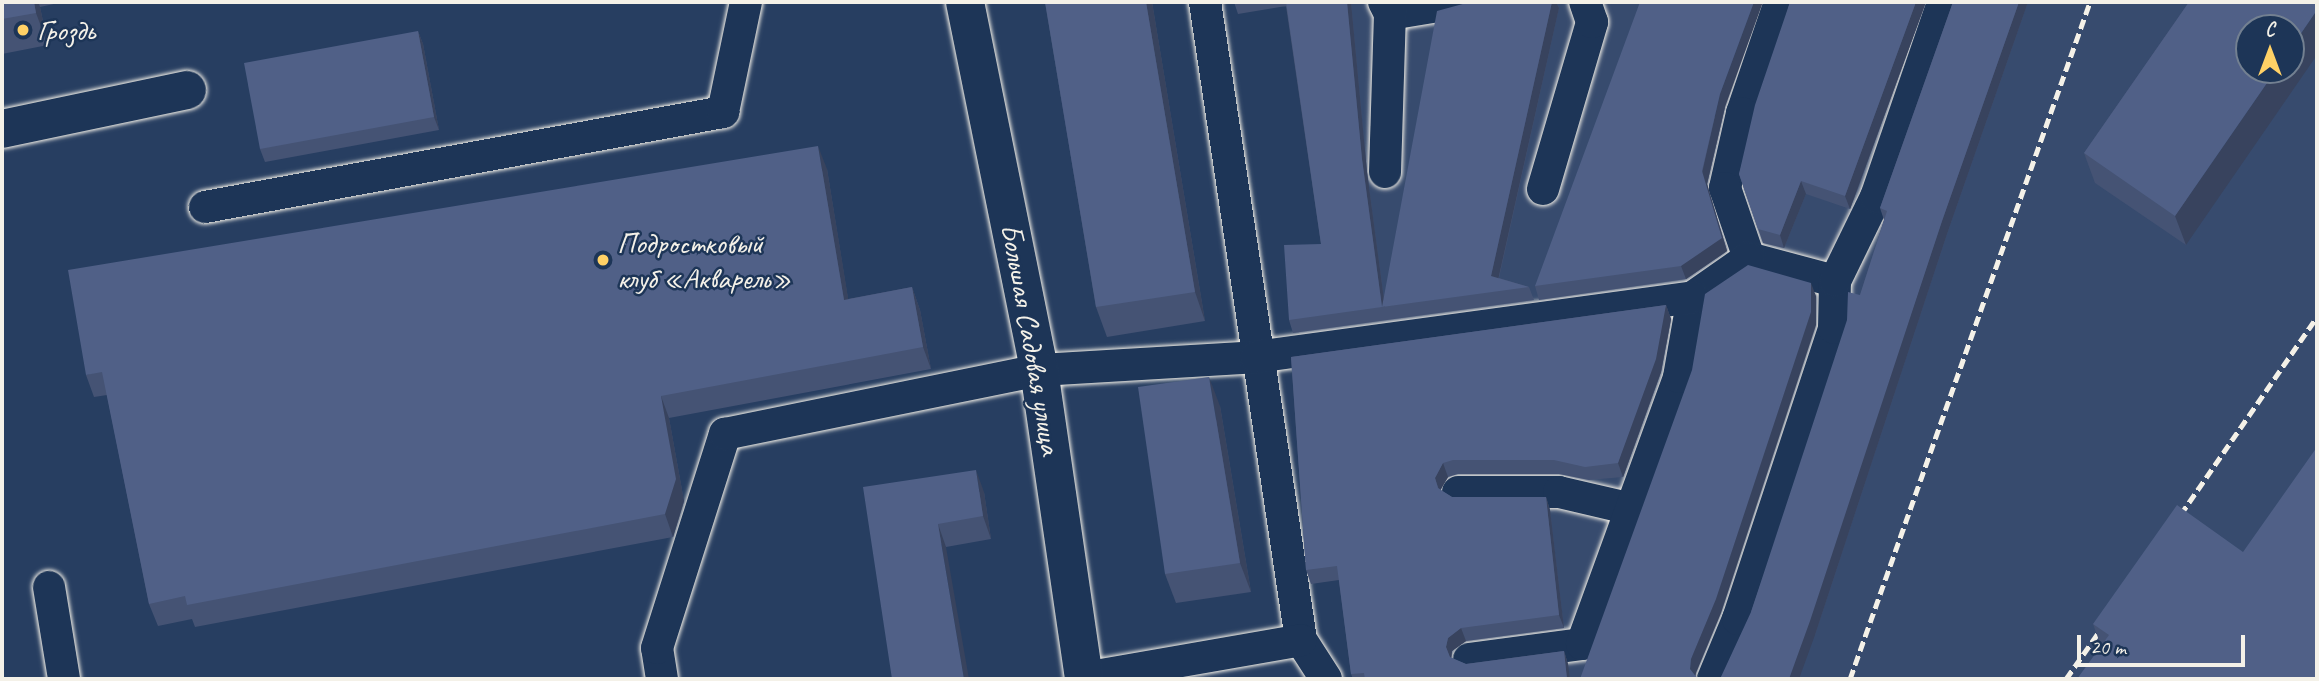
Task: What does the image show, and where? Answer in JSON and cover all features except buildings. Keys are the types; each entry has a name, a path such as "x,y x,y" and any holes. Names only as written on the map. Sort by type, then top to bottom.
{"street":[{"name":"Большая Садовая улица","path":"965,2 1039,370 1084,678"},
{"path":"2,129 187,90"}],"lane":[{"path":"205,207 723,112 746,2"},
{"path":"1205,2 1256,357 1301,640 1326,679"},
{"path":"1385,172 1387,8 1463,2"},
{"path":"1543,189 1592,22 1585,2"},
{"path":"1749,258 1725,188 1742,113 1780,2"},
{"path":"1713,679 1738,619 1834,328 1835,281 1876,197 1943,2"},
{"path":"662,679 657,648 724,434 1039,370 1256,357 1693,297 1749,258 1835,281"},
{"path":"1469,659 1582,644 1629,508 1679,377 1693,297"},
{"path":"1458,492 1559,492 1629,508"},
{"path":"48,587 64,679"},
{"path":"1084,678 1301,640"}],"shaded area":[{"path":"1237,2 2317,2 2317,679 1355,679 1315,375 1292,314 1325,257 1289,7"}],"railway":[{"path":"1850,679 2090,2"},
{"path":"2172,527 2317,317"},
{"path":"2066,679 2108,619"}],"place":[{"name":"Гроздь","path":"23,30"},
{"name":"Подростковый клуб «Акварель»","path":"603,260"}]}
